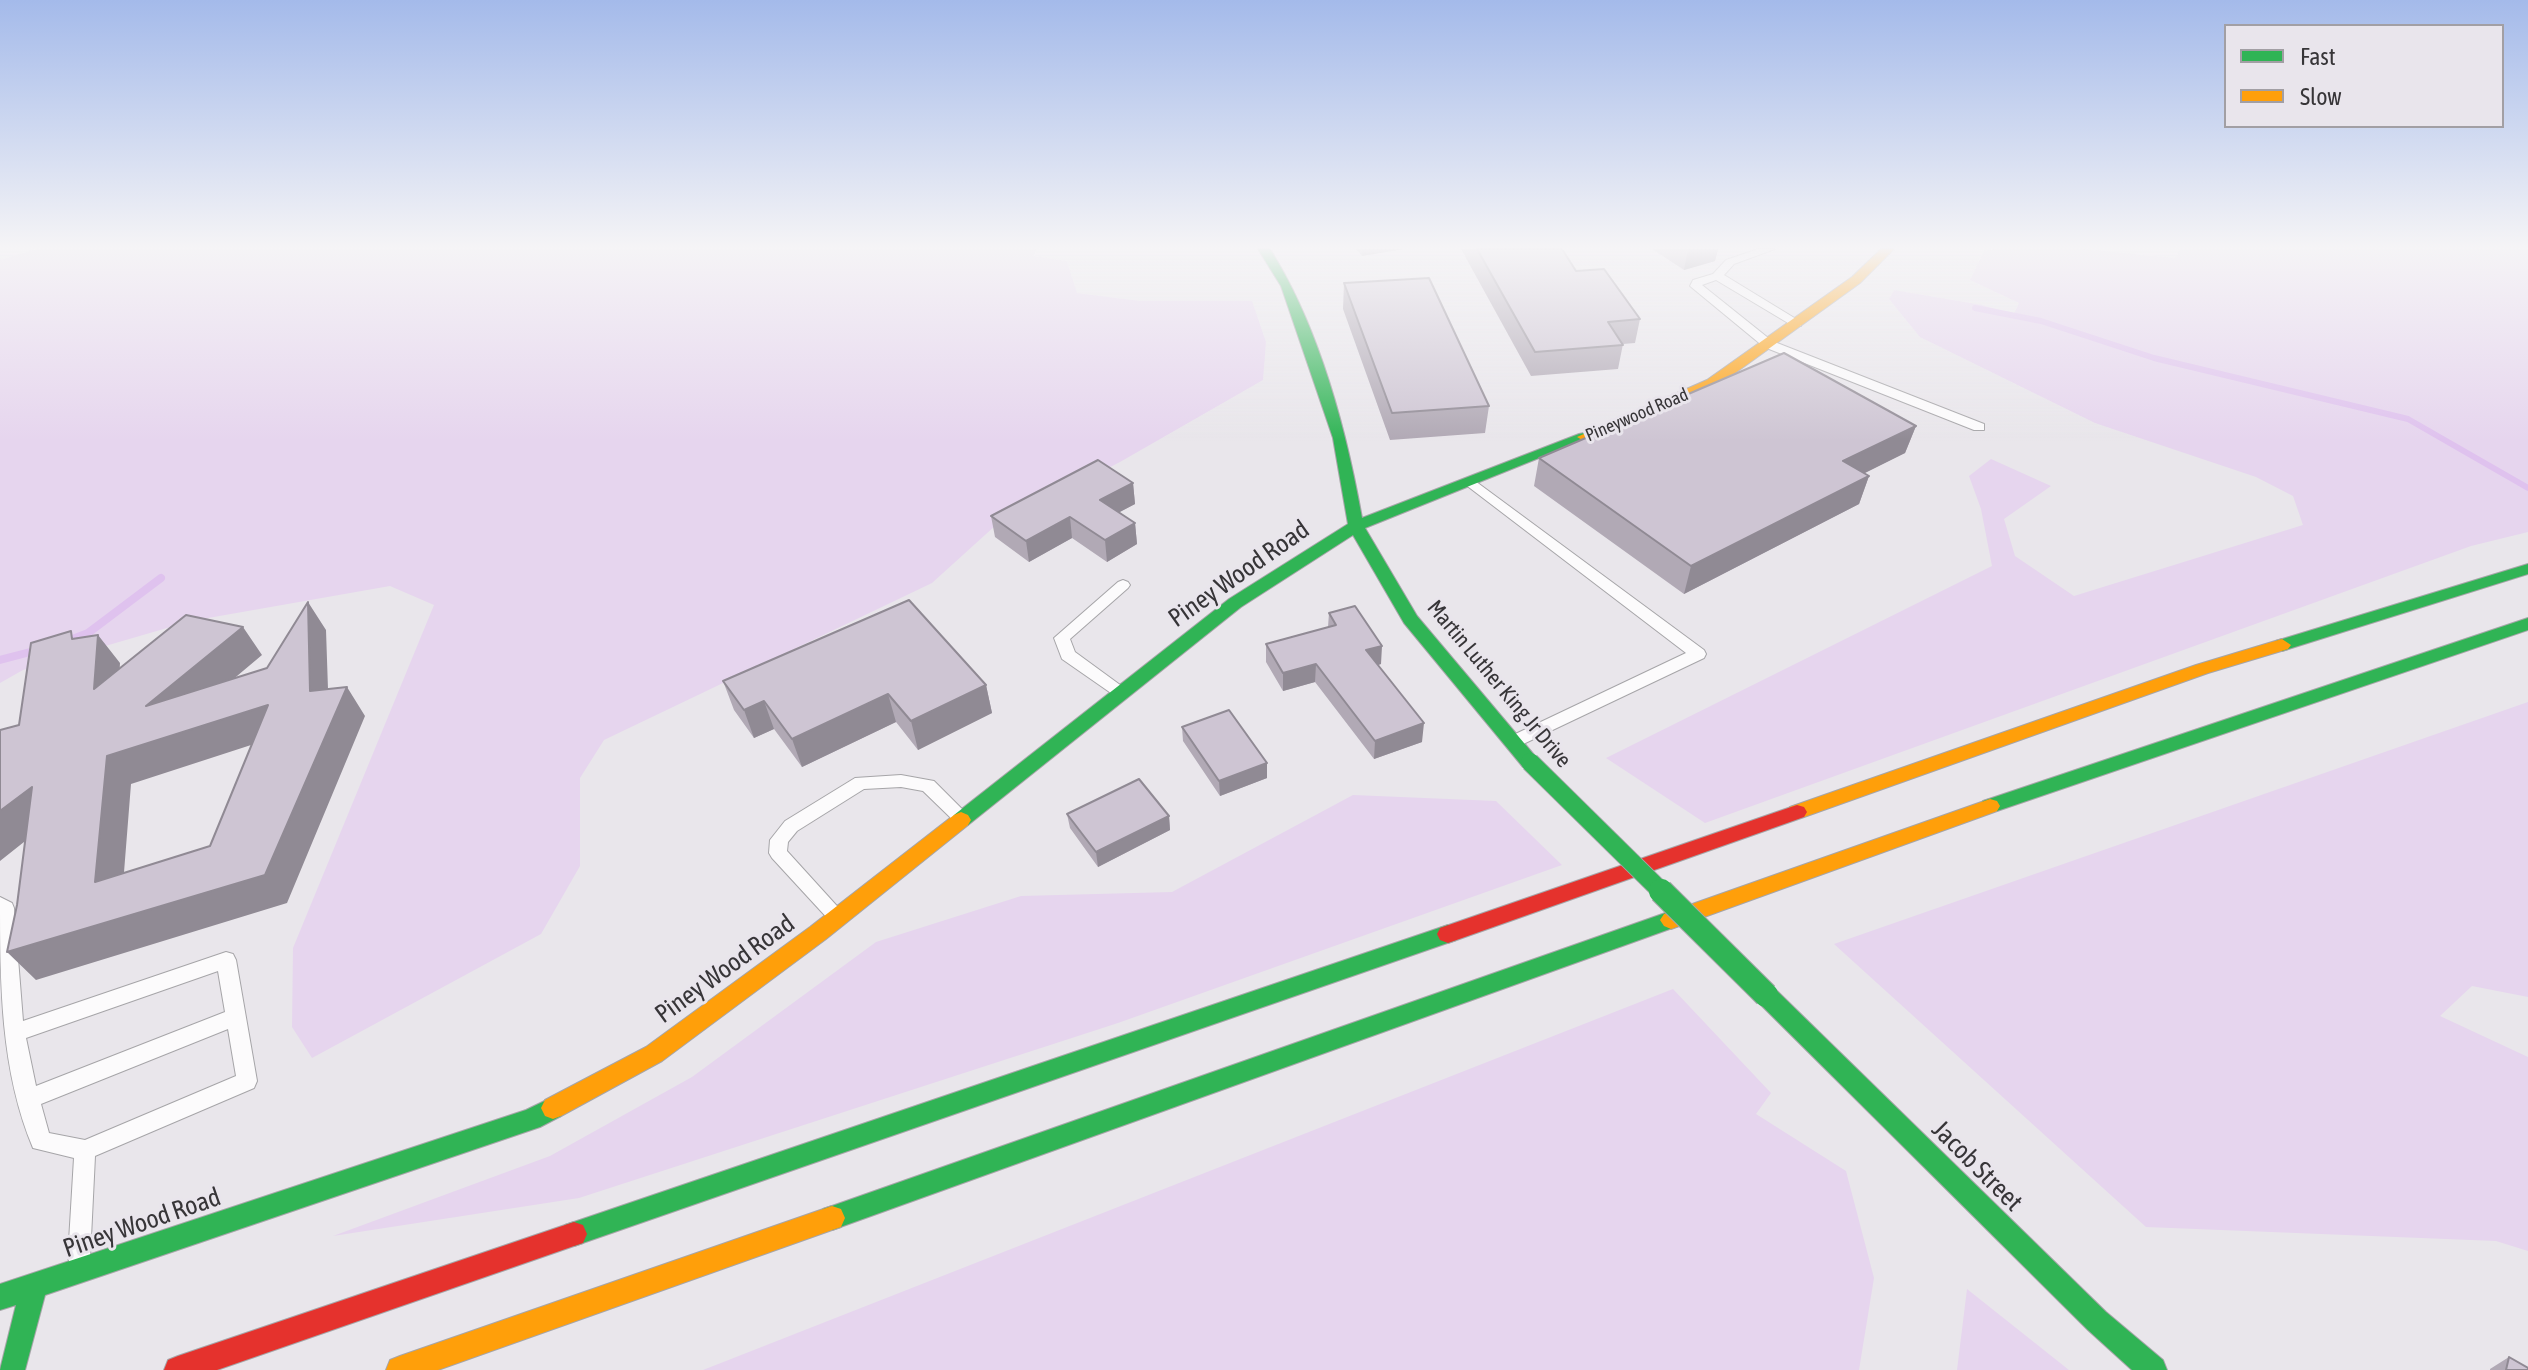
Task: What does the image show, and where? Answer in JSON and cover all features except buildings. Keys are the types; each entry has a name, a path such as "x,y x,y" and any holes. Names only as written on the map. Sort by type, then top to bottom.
{"main road":[{"name":"Martin Luther King Jr Drive","path":"1296,313 1340,438 1356,526 1410,619 1530,762 1766,995"},
{"name":"Pineywood Road","path":"1356,526 1712,383 1812,313"},
{"name":"Piney Wood Road","path":"0,1297 532,1119 654,1054 838,917 1235,603 1356,526"},
{"path":"178,1370 1510,913 2202,669 2528,569"},
{"path":"400,1370 1267,1065 2001,802 2528,624"},
{"name":"Jacob Street","path":"1766,995 2097,1321 2153,1370"},
{"path":"11,1370 34,1287"}],"lane":[{"path":"1729,313 1768,344 1979,427"},
{"path":"1779,313 1797,324"},
{"path":"1471,482 1698,654 1513,742"},
{"path":"1121,694 1068,655 1062,638 1123,585"},
{"path":"838,917 778,853 779,840 791,826 861,783 901,781 928,786 963,818"},
{"path":"0,905 5,908 9,931 10,994 15,1033 28,1099 41,1141 85,1150 247,1081 226,960 15,1033"},
{"path":"28,1099 236,1017"},
{"path":"78,1272 85,1150"}],"shaded area":[{"path":"0,313 1256,313 1266,342 1263,380 1120,462 996,525 932,583 604,740 580,778 580,866 541,934 312,1058 292,1027 293,948 434,605 390,586 191,621 23,670 0,683"},
{"path":"1900,313 2528,313 2528,532 2471,546 1705,823 1606,758 1992,566 1981,509 1969,476 1991,459 2051,486 2004,519 2015,556 2074,596 2303,525 2293,496 2256,477 2095,423 1920,337"},
{"path":"2528,702 2528,997 2472,986 2440,1016 2528,1057 2528,1251 2496,1241 2146,1227 1834,944"},
{"path":"1353,795 1496,801 1562,865 1118,1023 579,1198 333,1236 550,1156 692,1077 876,942 1021,896 1172,892"},
{"path":"1673,989 1771,1093 1756,1114 1846,1171 1874,1278 1859,1370 703,1370"},
{"path":"1967,1289 2069,1370 1957,1370"}],"waterway":[{"path":"2000,313 2041,321 2154,358 2408,419 2528,488"},
{"path":"70,640 88,633 161,578"},
{"path":"0,660 38,650"}],"traffic: fast":[{"path":"1296,313 1340,438 1356,526 1410,619 1530,762"},
{"path":"961,820 1235,603 1356,526 1584,437"},
{"path":"2282,645 2528,569"},
{"path":"1990,806 2528,624"},
{"path":"1530,762 1766,995"},
{"path":"832,1218 1671,920"},
{"path":"574,1234 1448,934"},
{"path":"1766,995 2097,1321 2153,1370"},
{"path":"0,1297 532,1119 553,1108"},
{"path":"11,1370 34,1287"}],"traffic: slow":[{"path":"1584,437 1712,383 1810,313"},
{"path":"1797,812 2202,669 2282,645"},
{"path":"1671,920 1990,806"},
{"path":"553,1108 654,1054 818,933 961,820"},
{"path":"400,1370 832,1218"}],"traffic: jam":[{"path":"1448,934 1797,812"},
{"path":"178,1370 574,1234"}]}
